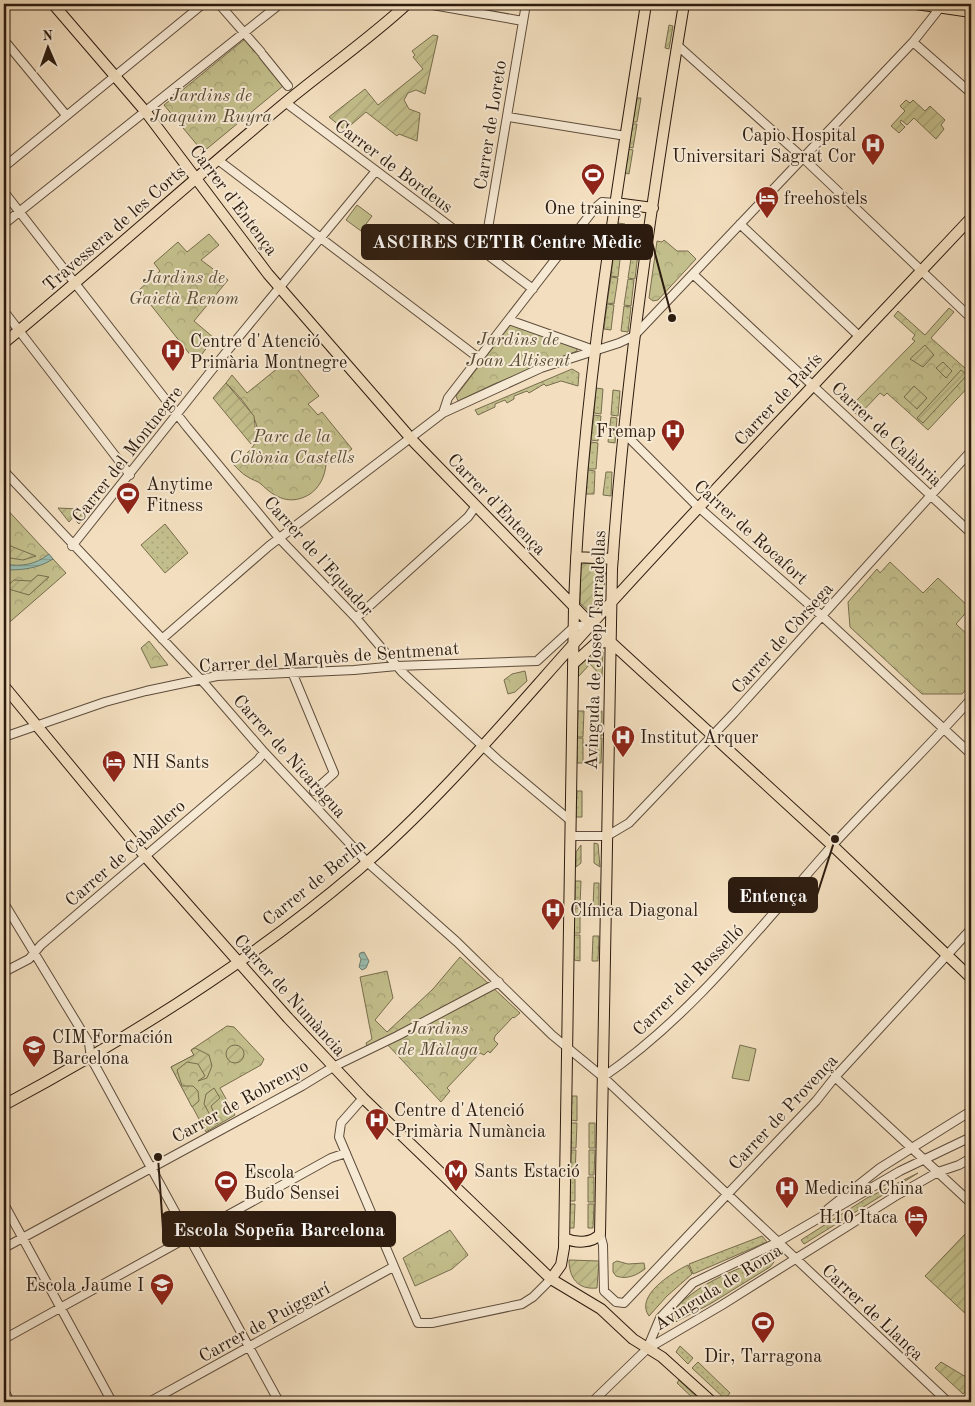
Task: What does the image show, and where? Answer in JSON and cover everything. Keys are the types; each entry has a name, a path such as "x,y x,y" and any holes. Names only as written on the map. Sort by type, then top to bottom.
{"main road":[{"name":"Carrer d'Entença","path":"53,4 145,111 280,287 410,437 591,624 832,846 971,978"},
{"name":"Travessera de les Corts","path":"4,343 76,284 196,178 286,102 407,4"},
{"name":"Avinguda de Josep Tarradellas","path":"551,1279 557,1272 563,1258 564,1238 576,557 594,350 646,4"},
{"name":"Avinguda de Josep Tarradellas","path":"600,1234 610,604 613,559 623,432 634,336 684,4"},
{"path":"916,4 942,6 971,12"},
{"path":"615,203 653,208"},
{"name":"Carrer de París","path":"610,604 971,218"},
{"path":"576,557 613,559"},
{"path":"556,589 564,587 575,577"},
{"path":"591,624 610,604"},
{"name":"Avinguda de Josep Tarradellas","path":"573,644 591,624"},
{"path":"573,664 595,644 610,642"},
{"name":"Carrer de Berlín","path":"4,1105 91,1058 160,1016 239,962 304,914 368,862 408,824 484,747 573,644"},
{"name":"Carrer de Numància","path":"4,686 144,855 333,1067 363,1098 551,1279 582,1297 646,1348 662,1357 712,1402"},
{"path":"564,1238 578,1242 592,1241 600,1234"}],"street":[{"path":"4,167 203,4"},
{"path":"219,4 288,86"},
{"path":"4,224 280,4"},
{"path":"427,4 523,21"},
{"name":"Carrer de Loreto","path":"484,252 526,4"},
{"path":"162,639 280,538 443,413 541,368 627,340 634,336 913,42 942,6"},
{"path":"4,40 66,115"},
{"path":"913,42 971,93"},
{"path":"677,45 802,157 971,318"},
{"name":"Carrer de Bordeus","path":"286,102 375,172 533,288"},
{"path":"508,117 626,136"},
{"path":"218,160 480,359"},
{"name":"Carrer del Montnegre","path":"72,546 375,172"},
{"name":"Carrer de l'Equador","path":"4,192 178,415 280,538 356,618 397,666 484,747 570,821"},
{"path":"443,413 448,398 599,203 606,201 615,203"},
{"path":"740,224 859,336"},
{"name":"Carrer de Calàbria","path":"694,274 971,533"},
{"path":"4,311 18,332 130,475"},
{"path":"508,320 594,350"},
{"name":"Carrer de Rocafort","path":"623,432 699,507 822,616 971,754"},
{"name":"Carrer de Còrsega","path":"607,836 629,823 713,736 971,451"},
{"name":"Carrer de Nicaragua","path":"4,472 162,639 264,752 368,862 499,982 566,1047 603,1077"},
{"path":"356,618 466,519 476,506"},
{"path":"546,677 537,661 574,627 591,624"},
{"name":"Carrer del Marquès de Sentmenat","path":"4,737 124,697 217,676 354,670 397,666 537,661"},
{"path":"292,672 334,773 314,791"},
{"name":"Carrer del Rosselló","path":"603,1077 635,1055 724,969 832,846 971,699"},
{"name":"Carrer de Caballero","path":"4,972 29,959 41,944 258,760 264,752"},
{"path":"571,836 607,836"},
{"path":"4,904 89,1044 91,1058 278,1400"},
{"name":"Carrer de Provença","path":"612,1299 618,1303 624,1303 816,1100 971,929"},
{"name":"Carrer de Robrenyo","path":"4,1248 302,1086 333,1067 397,1036 499,982"},
{"path":"603,1077 778,1242"},
{"path":"835,1077 971,1203"},
{"path":"363,1098 341,1123 339,1137 418,1323 432,1323 522,1304 533,1297 551,1279"},
{"name":"Avinguda de Roma","path":"817,1219 858,1184 971,1111"},
{"name":"Avinguda de Roma","path":"646,1348 660,1318 687,1287 714,1271 778,1242 924,1160 971,1137"},
{"path":"4,1339 61,1310 188,1236 331,1158 346,1153"},
{"name":"Avinguda de Roma","path":"646,1348 722,1305 794,1258 938,1172 959,1165 971,1158"},
{"path":"4,1204 112,1402"},
{"name":"Avinguda de Josep Tarradellas","path":"600,1234 603,1245 604,1291 612,1299"},
{"name":"Carrer de Llança","path":"778,1242 948,1402"},
{"name":"Carrer de Puiggarí","path":"149,1402 393,1267"},
{"path":"592,1402 646,1348"},
{"path":"4,1390 10,1402"}],"green space":[{"path":"669,25 673,26 669,49 665,48"},
{"path":"433,35 438,36 425,94 416,90 408,93 404,100 409,109 420,113 417,141 399,134 397,136 366,112 345,130 329,117 365,89 378,105 423,69 413,57 415,55 412,51"},
{"name":"Jardins de Joaquim Ruyra","path":"245,39 283,86 203,152 164,105"},
{"path":"637,98 641,98 637,122 633,122"},
{"path":"906,100 910,103 913,100 925,111 930,106 945,120 941,125 944,129 936,139 914,118 907,125 901,120 900,122 905,127 899,133 891,126 905,111 900,106"},
{"path":"633,124 637,124 633,148 629,147"},
{"path":"629,149 633,150 629,174 625,173"},
{"path":"357,205 372,216 361,231 346,220"},
{"path":"618,223 625,224 621,250 614,249"},
{"name":"Jardins de Gaietà Renom","path":"209,234 219,245 201,260 228,280 194,321 214,338 196,362 139,290 160,271 154,263 178,242 187,252"},
{"path":"664,240 677,251 688,251 696,259 658,300 653,301 649,298 657,241 662,242"},
{"path":"614,250 621,251 618,277 611,276"},
{"path":"632,252 638,253 635,279 628,278"},
{"path":"611,277 618,278 614,304 607,303"},
{"path":"628,279 634,280 631,306 624,305"},
{"path":"607,304 614,305 611,330 604,329"},
{"path":"624,306 631,307 628,332 621,331"},
{"path":"949,308 954,312 931,338 966,369 971,364 971,384 928,430 887,393 884,396 880,393 858,416 850,407 915,341 912,339 915,335 894,316 898,311 925,335"},
{"name":"Jardins de Joan Altisent","path":"511,324 576,346 577,351 494,384 458,401 456,396"},
{"path":"925,345 934,355 923,367 910,359"},
{"name":"Parc de la Colònia Castells","path":"289,359 319,396 308,404 318,415 322,412 352,449 338,460 326,464 321,481 314,491 303,498 290,500 272,493 233,464 251,449 258,431 256,422 245,404 226,383 232,375 247,393"},
{"path":"943,362 952,371 946,378 936,368"},
{"path":"572,369 579,373 578,386 561,381 546,386 544,384 529,393 527,391 514,396 514,399 507,403 505,400 495,404 495,407 478,415 475,410"},
{"path":"961,370 967,375 923,423 917,418"},
{"path":"226,383 254,416 256,436 251,444 213,398"},
{"path":"914,386 927,398 917,409 904,397"},
{"path":"596,388 603,389 601,414 594,413"},
{"path":"613,390 620,391 618,416 611,415"},
{"path":"594,415 601,416 598,441 591,440"},
{"path":"611,417 617,418 615,443 608,442"},
{"path":"591,442 598,443 596,469 588,469"},
{"path":"588,470 595,471 594,494 586,494"},
{"path":"606,472 612,472 611,496 603,495"},
{"path":"93,499 96,502 79,524 76,521"},
{"path":"4,506 66,573 4,627"},
{"path":"58,508 78,509 79,510 69,522"},
{"path":"165,524 188,553 165,573 141,545"},
{"path":"4,544 36,556 23,560 4,557"},
{"path":"890,562 923,593 938,578 970,608 956,624 971,638 971,684 962,694 922,694 850,627 848,602 877,569 880,573"},
{"path":"585,563 604,564 606,566 603,599 591,613 580,603 581,565"},
{"path":"38,575 49,577 29,595 5,588 14,580 31,581"},
{"path":"149,641 168,665 151,668 141,648"},
{"path":"598,647 603,652 602,677 590,664 578,677 579,664"},
{"path":"525,671 527,681 515,692 508,694 504,680 512,674"},
{"path":"578,711 584,711 583,737 577,737"},
{"path":"596,711 602,711 602,736 596,736"},
{"path":"577,738 583,738 583,763 577,763"},
{"path":"596,738 602,738 601,763 595,763"},
{"path":"577,791 582,791 582,817 576,817"},
{"path":"594,843 598,844 600,867 594,863"},
{"path":"581,845 581,863 576,867 576,852"},
{"path":"575,881 581,881 580,906 575,906"},
{"path":"594,883 599,883 599,907 593,907"},
{"path":"575,908 580,908 580,933 574,933"},
{"path":"574,935 580,935 580,961 574,960"},
{"path":"593,936 599,936 598,961 592,961"},
{"name":"Jardins de Màlaga","path":"460,957 520,1013 513,1017 495,1036 494,1040 498,1044 490,1053 488,1051 484,1055 480,1053 447,1088 450,1091 441,1102 386,1043 368,1050 366,1043 372,1039 360,977 387,971 393,998 375,1020 387,1032 433,989"},
{"path":"227,1026 234,1027 264,1059 261,1065 220,1088 235,1115 206,1132 171,1067 194,1055 191,1050"},
{"path":"235,1045 241,1048 244,1054 241,1060 235,1063 229,1060 226,1054 229,1048"},
{"path":"740,1045 756,1049 749,1081 732,1078"},
{"path":"195,1048 209,1055 212,1066 207,1078 198,1081 205,1076 198,1064 187,1062 177,1070 182,1086 193,1086 198,1091 199,1101 192,1107 171,1067 194,1055 191,1050"},
{"path":"214,1088 220,1098 211,1106 218,1123 215,1124 204,1104 206,1094"},
{"path":"572,1096 577,1096 577,1121 571,1120"},
{"path":"571,1123 577,1123 576,1148 571,1148"},
{"path":"589,1123 595,1123 595,1148 589,1148"},
{"path":"571,1150 576,1150 575,1176 570,1175"},
{"path":"589,1150 595,1150 594,1175 589,1175"},
{"path":"918,1173 804,1244 801,1240 867,1198"},
{"path":"570,1177 575,1178 575,1201 570,1201"},
{"path":"588,1177 594,1177 594,1202 588,1202"},
{"path":"570,1204 575,1204 574,1228 569,1228"},
{"path":"588,1204 594,1204 593,1228 588,1228"},
{"path":"450,1230 468,1255 452,1269 415,1286 403,1258"},
{"path":"966,1233 971,1238 971,1313 968,1316 925,1276"},
{"path":"762,1236 767,1242 693,1274 689,1264"},
{"path":"773,1254 774,1262 770,1267 710,1304 662,1329 659,1326 685,1299 698,1290 724,1275"},
{"path":"569,1260 599,1261 597,1288 585,1287 576,1281 569,1266"},
{"path":"617,1261 628,1264 644,1263 645,1269 632,1276 616,1276 613,1272 613,1263"},
{"path":"688,1265 692,1274 667,1296 649,1316 646,1308 651,1293 665,1279"},
{"path":"680,1346 693,1358 688,1364 676,1352"},
{"path":"698,1362 730,1393 725,1399 692,1368"},
{"path":"941,1362 971,1380 971,1385 963,1394 935,1368"},
{"path":"679,1380 702,1402 697,1402 677,1383"}],"shaded area":[{"path":"49,554 53,559 41,565 23,569 4,570 4,564 28,564 38,561"},
{"path":"364,952 369,961 366,968 362,970 359,967 361,959 359,956 360,953"}],"place":[{"name":"Capio Hospital Universitari Sagrat Cor","path":"873,166"},
{"name":"One training","path":"593,196"},
{"name":"freehostels","path":"767,219"},
{"name":"ASCIRES CETIR Centre Mèdic","path":"672,318"},
{"name":"Centre d'Atenció Primària Montnegre","path":"173,372"},
{"name":"Fremap","path":"673,452"},
{"name":"Anytime Fitness","path":"128,515"},
{"name":"Institut Arquer","path":"623,758"},
{"name":"NH Sants","path":"114,783"},
{"name":"Entença","path":"835,839"},
{"name":"Clínica Diagonal","path":"553,931"},
{"name":"CIM Formación Barcelona","path":"34,1068"},
{"name":"Centre d'Atenció Primària Numància","path":"377,1141"},
{"name":"Escola Sopeña Barcelona","path":"158,1157"},
{"name":"Sants Estació","path":"456,1192"},
{"name":"Escola Budo Sensei","path":"226,1203"},
{"name":"Medicina China","path":"787,1209"},
{"name":"H10 Itaca","path":"916,1238"},
{"name":"Escola Jaume I","path":"162,1306"},
{"name":"Dir, Tarragona","path":"763,1344"}]}
